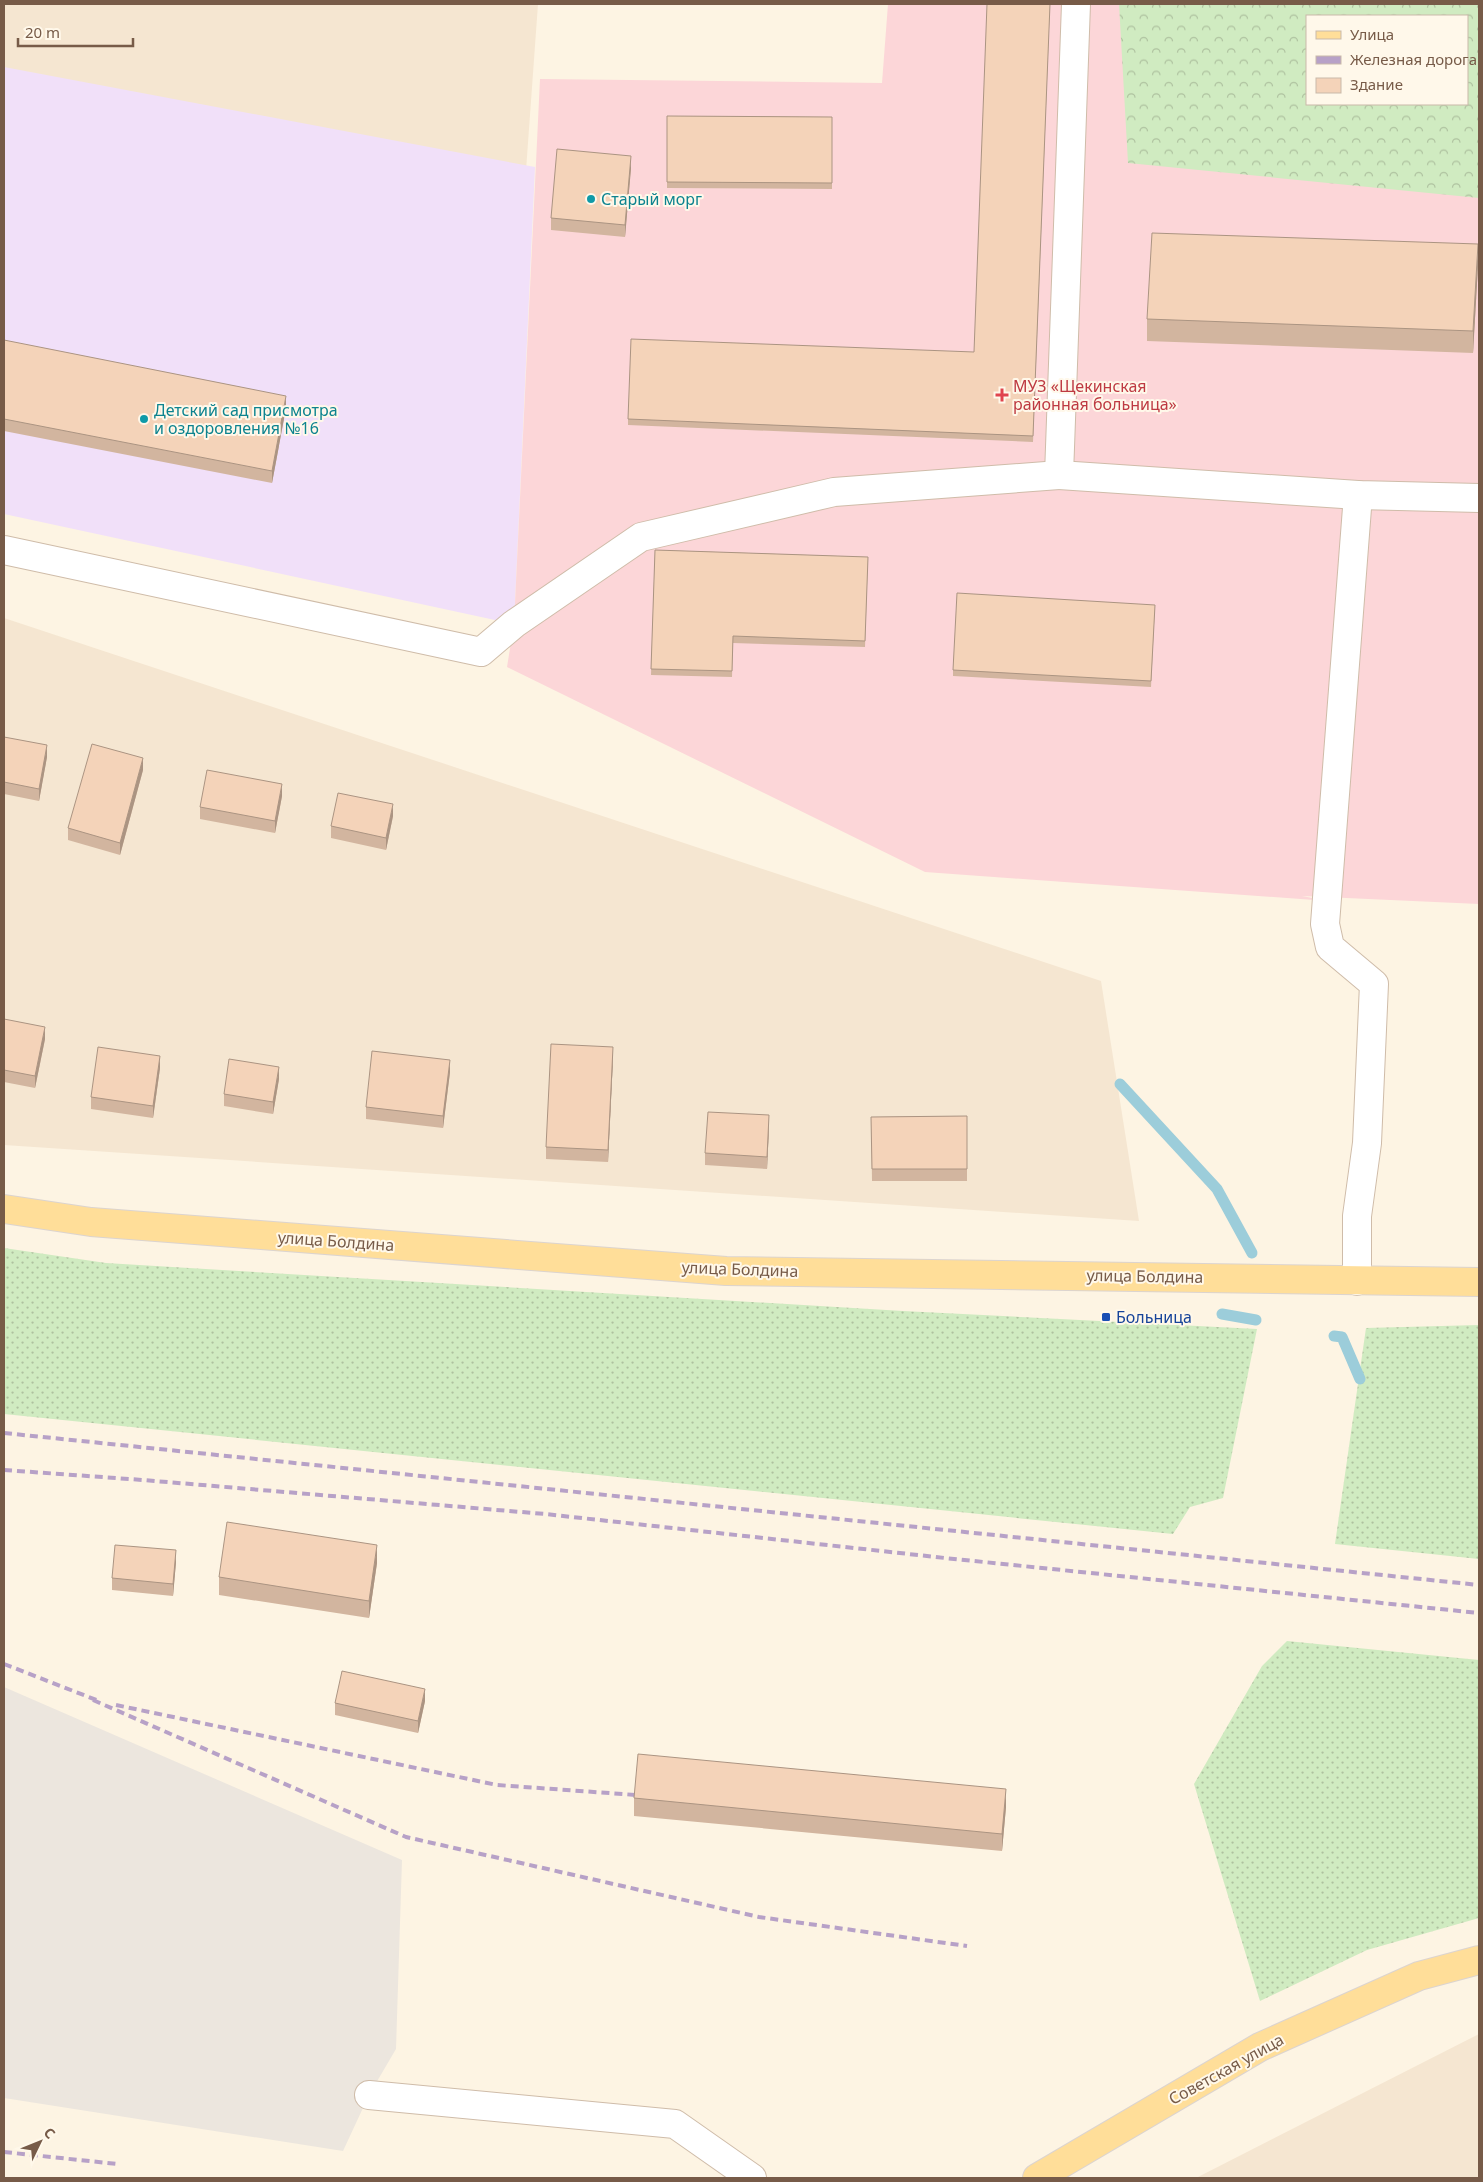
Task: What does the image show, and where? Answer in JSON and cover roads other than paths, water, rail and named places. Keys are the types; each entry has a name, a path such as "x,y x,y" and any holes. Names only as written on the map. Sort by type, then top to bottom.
{"main road":[{"name":"улица Болдина","path":"4,1209 91,1222 726,1271 1479,1282"},
{"name":"Советская улица","path":"1038,2178 1260,2046 1419,1976 1479,1960"}],"lane":[{"path":"1059,475 1076,4"},
{"path":"4,550 481,652 514,624 641,537 834,492 1059,475 1358,495 1479,498"},
{"path":"1357,1281 1357,1216 1367,1143 1374,984 1330,948 1325,924 1358,495"},
{"path":"369,2095 675,2124 752,2178"}],"waterway":[{"path":"1120,1084 1217,1189 1252,1253"},
{"path":"1222,1314 1256,1320"},
{"path":"1334,1336 1342,1337 1360,1379"}],"railway":[{"path":"4,1433 1479,1585"},
{"path":"4,1470 545,1514 945,1558 1479,1613"},
{"path":"4,1664 99,1701"},
{"path":"93,1700 406,1837 759,1917 967,1946"},
{"path":"116,1705 497,1785 636,1795"},
{"path":"4,2152 117,2164"}],"place":[{"name":"Старый морг","path":"591,199"},
{"name":"МУЗ «Щекинская районная больница»","path":"1002,395"},
{"name":"Детский сад присмотра и оздоровления №16","path":"144,419"},
{"name":"Больница","path":"1106,1317"}]}
